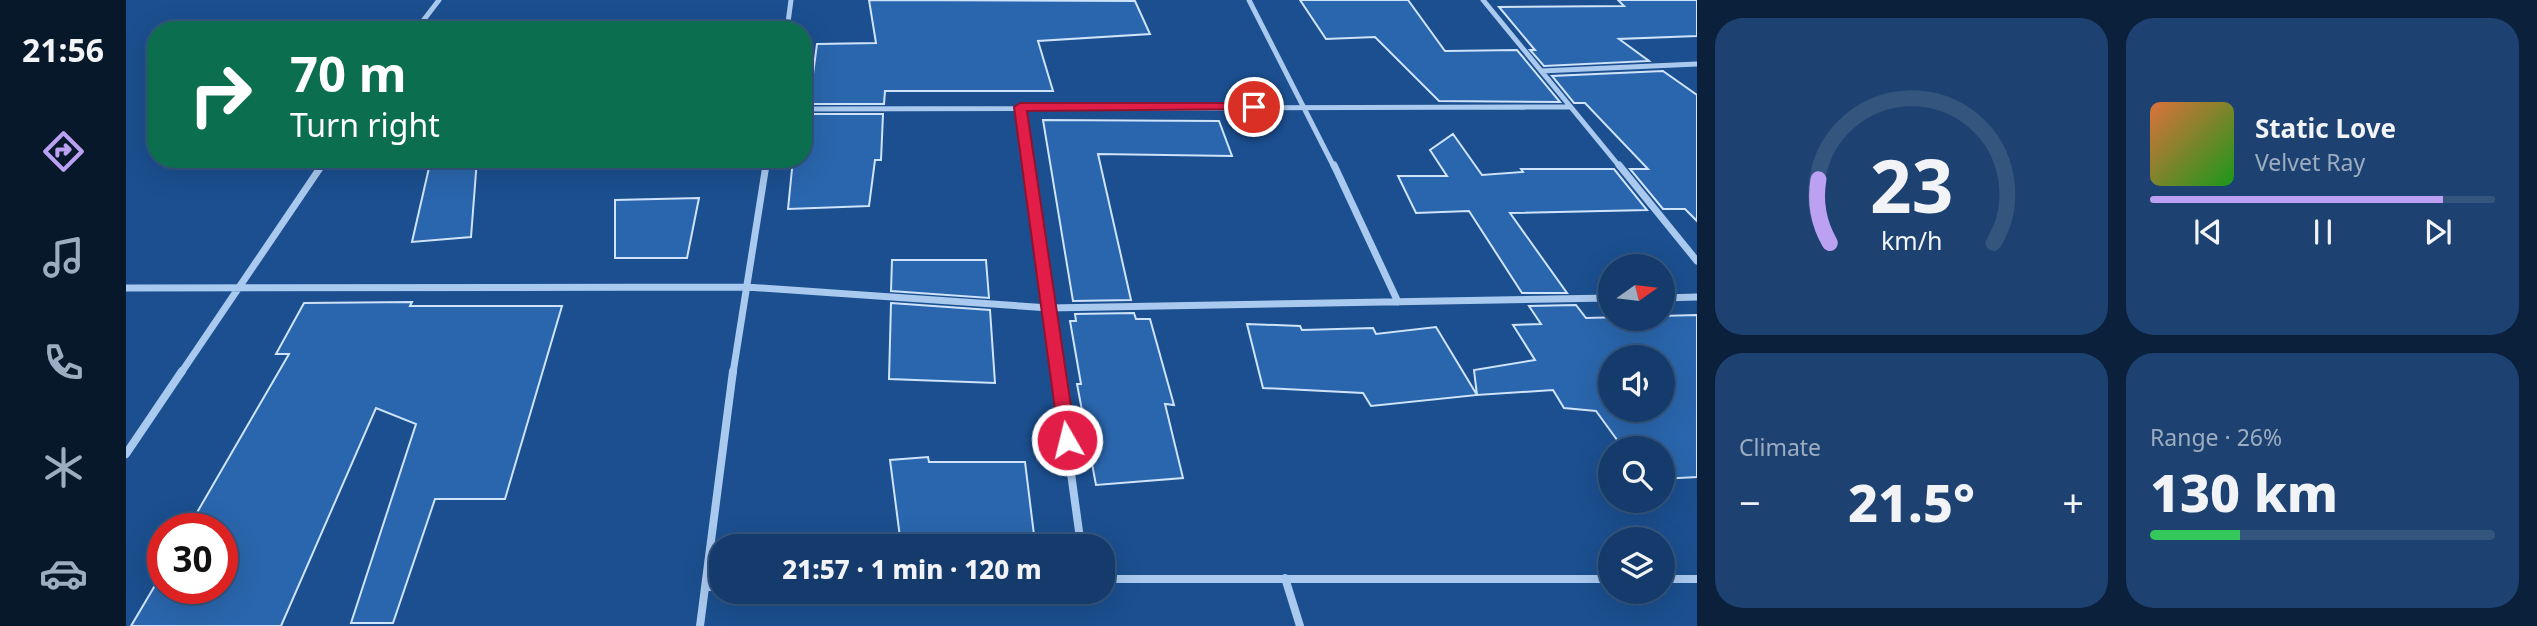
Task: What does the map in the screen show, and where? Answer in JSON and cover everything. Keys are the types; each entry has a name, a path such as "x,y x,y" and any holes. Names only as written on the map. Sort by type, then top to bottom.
{"street":[{"path":"423,21 439,0"},
{"path":"788,21 791,0"},
{"path":"1249,0 1306,107 1398,302"},
{"path":"1483,0 1697,261"},
{"path":"1541,71 1697,64"},
{"path":"1020,107 1080,534"},
{"path":"812,109 1569,107"},
{"path":"126,454 320,168"},
{"path":"700,626 724,431 766,168"},
{"path":"126,288 746,287 1048,308 1598,298"},
{"path":"1675,298 1697,297"},
{"path":"1285,578 1300,626"},
{"path":"1115,579 1598,579"},
{"path":"1675,579 1697,579"}],"building":[{"path":"869,0 1135,1 1150,34 1038,41 1053,91 885,91 884,104 812,104 817,44 876,43"},
{"path":"1300,0 1408,0 1445,51 1517,50 1560,102 1439,101 1375,37 1326,39"},
{"path":"1618,0 1697,0 1697,36 1619,39 1649,61 1544,66 1530,50 1535,50 1499,7 1624,6"},
{"path":"1663,71 1697,95 1697,221 1685,209 1663,209 1630,169 1648,169 1585,103 1574,103 1552,76"},
{"path":"812,114 883,114 881,160 875,160 869,206 788,209 792,168 812,168"},
{"path":"1043,120 1219,121 1232,156 1098,154 1131,300 1073,301"},
{"path":"1453,134 1482,175 1523,172 1521,169 1614,169 1647,210 1510,213 1567,293 1522,293 1469,211 1416,213 1398,176 1447,176 1430,150"},
{"path":"429,168 476,168 471,237 412,242"},
{"path":"699,198 687,258 615,258 615,200"},
{"path":"892,260 986,260 989,298 891,291"},
{"path":"412,302 410,306 562,306 505,499 435,499 393,623 351,623 416,424 376,408 281,626 131,626 147,599 147,604 238,604 238,513 197,513 289,354 276,354 304,303"},
{"path":"891,303 990,310 995,383 889,379"},
{"path":"1576,305 1586,318 1598,318 1598,331 1675,331 1675,316 1697,315 1697,477 1675,478 1675,436 1614,436 1604,422 1675,422 1675,345 1598,345 1598,414 1596,411 1564,408 1553,390 1477,395 1474,370 1535,360 1513,325 1541,324 1529,306"},
{"path":"1134,313 1136,319 1150,319 1174,405 1165,404 1183,478 1096,485 1077,384 1081,384 1070,321 1076,321 1075,314"},
{"path":"1247,324 1300,326 1302,330 1373,328 1376,334 1436,327 1477,395 1371,406 1363,393 1263,388"},
{"path":"928,457 929,462 1025,462 1034,534 900,534 890,460"}],"route":[{"path":"1067,440 1020,107 1254,107"}]}
